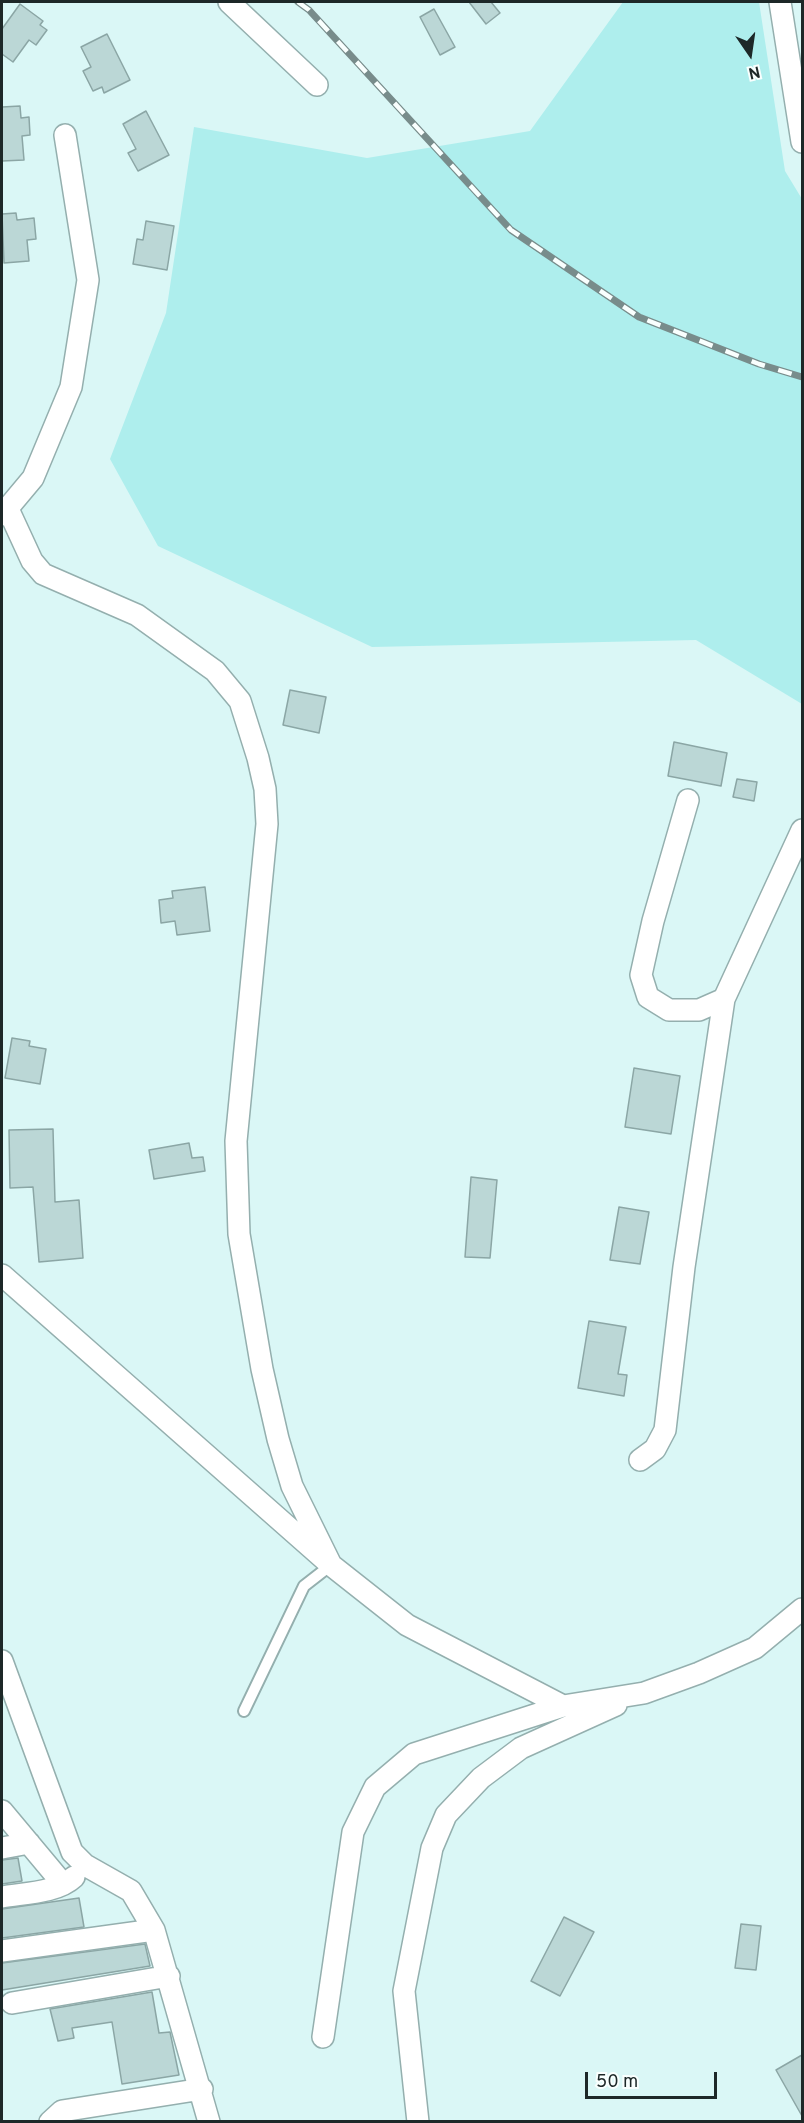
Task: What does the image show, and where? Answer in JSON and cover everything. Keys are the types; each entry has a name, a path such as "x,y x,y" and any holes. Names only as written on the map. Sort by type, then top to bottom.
{"street":[{"path":"229,2 317,85"},
{"path":"780,2 802,142"},
{"path":"65,135 88,280 80,334 71,387 33,478 5,512 32,561 44,574 137,615 215,671 240,701 258,758 265,789 267,824 236,1140 239,1234 262,1369 278,1439 292,1486 331,1565"},
{"path":"688,800 653,921 641,975 648,997 669,1010 699,1010 724,999"},
{"path":"640,1460 655,1449 665,1430 684,1267 724,999 802,830"},
{"path":"2,1275 331,1565 407,1625 563,1706"},
{"path":"418,2121 404,1991 432,1848 446,1815 481,1778 521,1748 644,1693 699,1673 755,1648 802,1609"},
{"path":"2,1661 72,1852 85,1865 131,1891 154,1930 202,2089 209,2121"},
{"path":"323,2037 353,1832 375,1787 414,1754 563,1706 644,1693"},
{"path":"2,1811 63,1884"},
{"path":"2,1848 29,1844"},
{"path":"2,1897 63,1884 85,1865"},
{"path":"2,1951 154,1930"},
{"path":"12,2003 169,1976"},
{"path":"50,2121 62,2111 85,2114 202,2089"}],"lane":[{"path":"244,1711 304,1586 331,1565"}],"shaded area":[{"path":"623,2 759,2 785,171 802,199 802,704 696,640 372,647 158,546 110,459 166,313 194,127 367,158 530,131"}],"building":[{"path":"469,2 491,2 500,13 486,24"},
{"path":"20,4 43,21 40,25 47,30 36,45 29,40 13,62 2,54 2,29"},
{"path":"434,9 455,47 440,55 420,17"},
{"path":"107,34 130,80 104,93 102,87 93,91 83,71 91,67 81,47"},
{"path":"20,106 21,118 29,117 30,135 22,136 24,160 2,161 2,107"},
{"path":"146,111 169,155 138,171 128,153 136,149 123,124"},
{"path":"16,213 17,220 34,218 36,239 27,240 29,261 4,263 2,214"},
{"path":"146,221 174,226 167,270 133,264 137,239 143,240"},
{"path":"290,690 326,697 319,733 283,725"},
{"path":"674,742 727,753 721,786 668,776"},
{"path":"737,779 757,782 754,801 733,797"},
{"path":"205,887 210,931 177,935 175,921 161,923 159,900 173,898 172,891"},
{"path":"12,1038 30,1041 29,1046 46,1049 40,1084 5,1078"},
{"path":"634,1068 680,1076 671,1134 625,1127"},
{"path":"53,1129 55,1202 79,1200 83,1258 39,1262 33,1187 10,1188 9,1130"},
{"path":"189,1143 192,1158 203,1157 205,1171 154,1179 149,1150"},
{"path":"471,1177 497,1180 490,1258 465,1257"},
{"path":"619,1207 649,1212 640,1264 610,1260"},
{"path":"589,1321 626,1327 618,1374 627,1375 624,1396 578,1388"},
{"path":"18,1858 22,1881 2,1884 2,1860"},
{"path":"79,1898 84,1927 2,1938 2,1909"},
{"path":"564,1917 594,1932 560,1996 531,1981"},
{"path":"741,1924 761,1926 756,1970 735,1968"},
{"path":"145,1944 150,1966 2,1990 2,1963"},
{"path":"152,1992 159,2033 170,2032 179,2075 122,2084 112,2022 72,2028 74,2038 58,2041 50,2009"},
{"path":"802,2055 802,2116 776,2070"}],"railway":[{"path":"298,2 309,10 511,230 639,317 759,364 802,377"}]}
